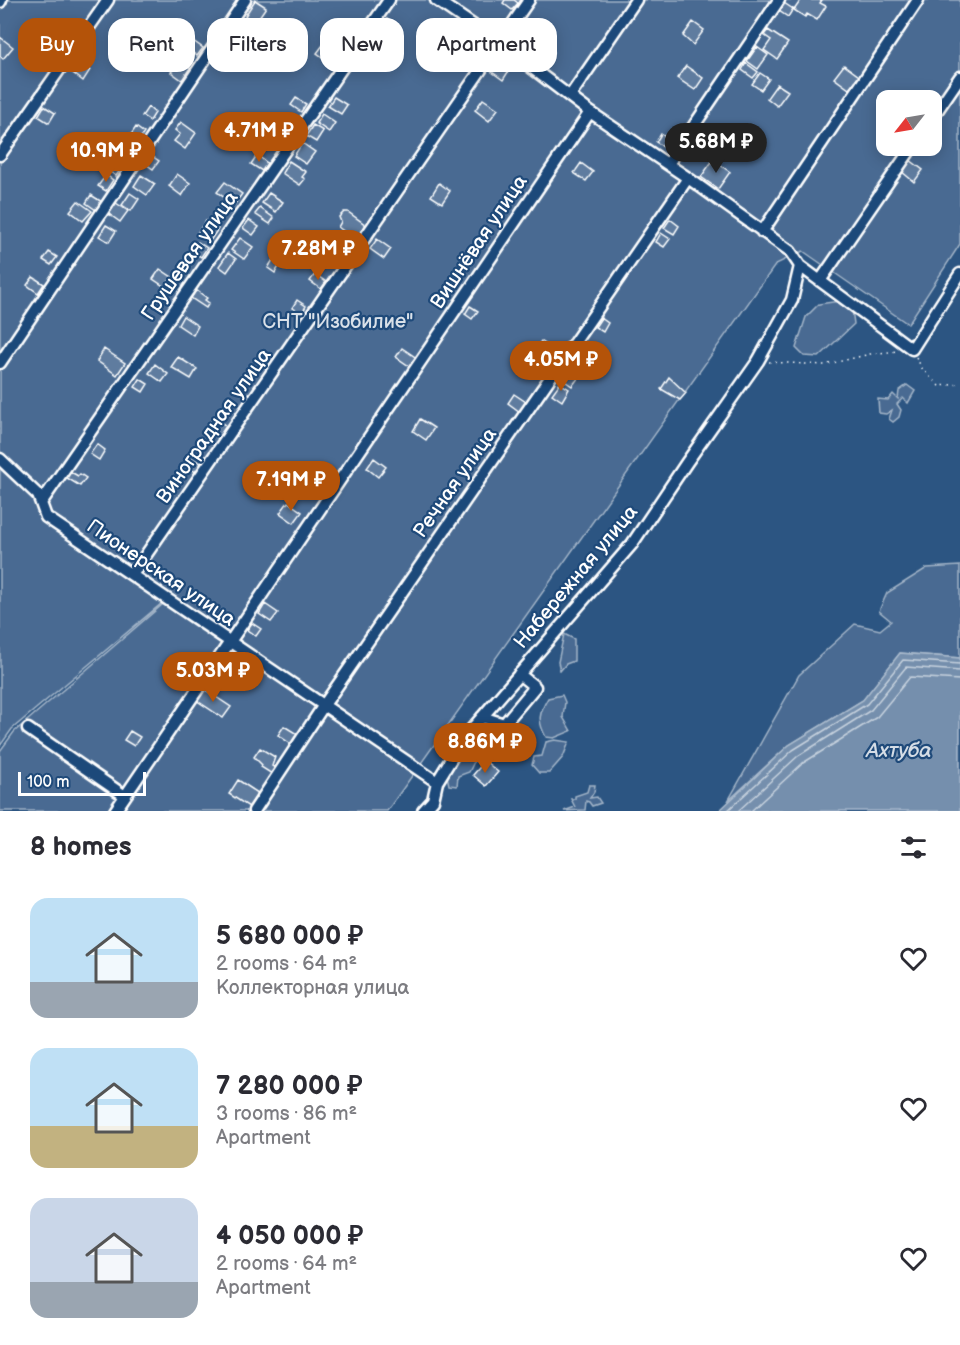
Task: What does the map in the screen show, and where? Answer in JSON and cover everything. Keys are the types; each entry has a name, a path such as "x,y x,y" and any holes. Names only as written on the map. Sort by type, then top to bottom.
{"street":[{"path":"0,155 108,0"},
{"path":"0,363 245,0"},
{"name":"Грушевая улица","path":"41,503 389,0"},
{"path":"436,0 462,18"},
{"name":"Виноградная улица","path":"516,18 529,0"},
{"path":"570,96 636,0"},
{"path":"668,164 779,0"},
{"path":"762,232 918,0"},
{"name":"Виноградная улица","path":"132,575 479,72"},
{"path":"538,72 590,112 668,164 790,251 800,266 912,349 960,274"},
{"path":"942,103 960,76"},
{"name":"Вишнёвая улица","path":"115,811 590,112"},
{"path":"820,280 906,156"},
{"name":"Речная улица","path":"254,811 324,705 688,178"},
{"name":"Набережная улица","path":"423,811 432,800 437,782 464,738 632,544 758,361 792,300 800,266"},
{"name":"Пионерская улица","path":"0,459 38,495 46,517 437,782"},
{"path":"482,717 504,724 535,687 519,674"},
{"path":"27,729 125,796"}],"path":[{"path":"758,361 825,364 870,354 912,349 923,370 939,387 960,384"}],"green space":[{"name":"СНТ \"Изобилие\"","path":"0,0 960,0 960,244 908,324 803,251 776,264 387,811 0,811 0,751 14,732 170,598 48,511 42,492 0,453"},
{"path":"840,301 852,309 854,324 819,357 804,356 796,348 806,317 819,304"},
{"path":"907,385 915,391 908,403 903,398 897,404 901,410 899,417 893,422 889,419 892,410 886,414 879,413 878,399 888,400 893,394 898,399 899,391"},
{"path":"0,469 37,503 43,520 162,603 12,729 0,746"},
{"path":"960,566 960,658 900,653 863,700 789,745 728,801 799,675 855,624 880,630 891,621 879,611 887,593 927,568"},
{"path":"564,634 574,639 574,661 566,664 560,671 558,662"},
{"path":"562,695 565,702 563,717 571,731 554,738 546,737 540,722 543,708 548,698"},
{"path":"482,722 486,724 487,738 469,772 458,776 457,786 449,785 447,776 466,740"},
{"path":"555,740 569,742 563,757 549,773 539,773 532,765 534,757 542,756 546,742"},
{"path":"589,785 595,785 590,798 597,797 601,803 592,806 586,801 585,810 564,811 575,807 571,799 587,792"}],"water":[{"name":"Ахтуба","path":"900,653 960,658 960,811 719,811 789,745 863,700"}],"building":[{"path":"255,0 266,7 258,18 245,16"},
{"path":"505,0 514,0 518,3 512,10 503,3"},
{"path":"801,0 822,0 820,3 826,6 817,20 807,14 805,17 794,10"},
{"path":"784,3 793,9 788,17 779,11"},
{"path":"693,22 704,30 693,45 683,36"},
{"path":"768,30 788,43 777,59 764,50 771,40 764,35"},
{"path":"0,37 13,47 3,59 0,56"},
{"path":"195,42 203,48 197,56 195,54"},
{"path":"757,47 768,55 758,69 747,61"},
{"path":"746,63 758,72 753,78 742,70"},
{"path":"844,65 859,76 849,89 834,78"},
{"path":"686,66 703,78 695,90 677,78"},
{"path":"72,72 89,72 83,81"},
{"path":"171,72 187,72 182,80"},
{"path":"492,72 508,72 503,80"},
{"path":"760,73 769,79 761,90 752,84"},
{"path":"777,84 788,91 777,106 767,98"},
{"path":"334,97 347,105 341,114 328,106"},
{"path":"296,98 306,104 301,112 291,105"},
{"path":"483,99 498,109 489,121 475,110"},
{"path":"44,106 55,113 49,123 38,116"},
{"path":"148,107 155,113 150,121 142,116"},
{"path":"322,114 335,123 329,132 316,123"},
{"path":"181,122 196,133 185,149 174,141 180,134 175,130"},
{"path":"278,123 287,129 280,141 270,134"},
{"path":"313,125 323,131 316,142 306,136"},
{"path":"136,127 144,133 138,142 130,136"},
{"path":"703,132 716,141 707,153 694,144"},
{"path":"661,134 670,140 665,148 656,142"},
{"path":"302,143 315,152 306,164 294,156"},
{"path":"149,154 159,161 153,169 143,162"},
{"path":"257,155 267,163 262,171 251,164"},
{"path":"113,159 123,166 116,176 106,169"},
{"path":"713,160 730,172 718,189 701,177"},
{"path":"910,160 923,170 914,182 901,171"},
{"path":"289,161 306,172 302,177 305,179 300,185 282,173"},
{"path":"581,163 593,172 586,181 574,173"},
{"path":"177,174 190,183 182,196 169,186"},
{"path":"106,175 113,180 106,191 98,186"},
{"path":"141,175 155,184 147,195 134,186"},
{"path":"225,182 242,194 234,205 217,192"},
{"path":"439,183 450,191 442,203 431,196"},
{"path":"130,193 139,199 131,211 122,205"},
{"path":"269,193 283,202 276,212 262,203"},
{"path":"91,195 102,202 96,210 86,203"},
{"path":"78,201 92,211 83,221 70,211"},
{"path":"116,203 128,211 120,222 109,214"},
{"path":"260,208 274,218 270,224 255,214"},
{"path":"344,212 348,212 366,225 356,240 338,227 341,222 339,217"},
{"path":"670,219 679,226 674,234 664,228"},
{"path":"249,220 259,227 253,235 243,228"},
{"path":"206,221 218,229 210,241 198,232"},
{"path":"106,225 116,231 109,242 99,236"},
{"path":"661,233 670,239 664,247 656,242"},
{"path":"240,238 253,247 244,259 231,250"},
{"path":"377,239 391,249 384,259 370,249"},
{"path":"198,242 207,248 201,257 192,251"},
{"path":"49,252 57,257 51,265 43,260"},
{"path":"228,253 236,259 227,272 219,266"},
{"path":"274,258 282,262 275,273 268,268"},
{"path":"160,269 172,277 165,287 153,279"},
{"path":"315,274 326,282 321,289 310,281"},
{"path":"33,277 44,284 38,293 27,285"},
{"path":"196,290 207,298 205,300 209,303 206,308 191,298"},
{"path":"297,300 306,306 302,313 292,308"},
{"path":"470,306 478,311 472,319 465,314"},
{"path":"183,316 198,326 193,335 178,325"},
{"path":"601,318 608,323 603,332 595,327"},
{"path":"541,341 555,351 547,363 532,353"},
{"path":"402,348 418,359 412,368 396,357"},
{"path":"104,349 125,363 117,375 97,361"},
{"path":"178,357 197,369 191,379 171,367"},
{"path":"155,364 168,374 162,382 149,373"},
{"path":"569,368 580,376 572,386 562,379"},
{"path":"669,377 686,393 680,400 661,389"},
{"path":"140,379 148,384 143,392 135,387"},
{"path":"560,383 569,389 562,401 552,394"},
{"path":"514,394 526,402 520,412 508,403"},
{"path":"214,417 226,426 218,438 205,429"},
{"path":"420,419 434,428 426,440 413,431"},
{"path":"97,444 105,450 99,460 90,454"},
{"path":"189,457 203,464 197,473 184,464"},
{"path":"374,458 386,467 378,477 367,468"},
{"path":"71,472 86,478 80,486 67,478"},
{"path":"288,502 302,512 294,523 280,513"},
{"path":"265,604 278,613 271,622 259,614"},
{"path":"252,623 261,629 256,636 247,630"},
{"path":"204,689 231,707 223,718 196,700"},
{"path":"284,726 297,734 291,744 278,735"},
{"path":"130,731 140,737 134,746 124,740"},
{"path":"260,748 275,757 272,766 276,768 272,774 261,767 262,765 254,757"},
{"path":"485,761 498,772 486,786 473,775"},
{"path":"238,780 258,793 249,807 229,794"}]}
